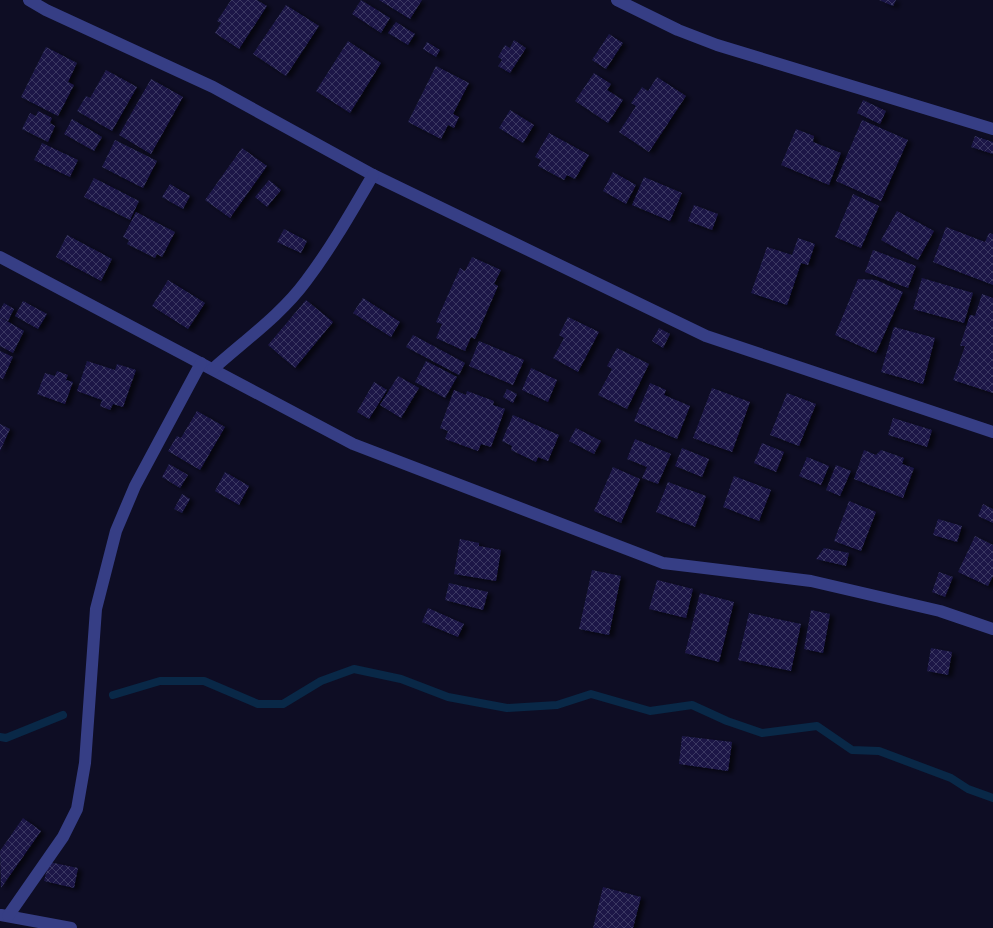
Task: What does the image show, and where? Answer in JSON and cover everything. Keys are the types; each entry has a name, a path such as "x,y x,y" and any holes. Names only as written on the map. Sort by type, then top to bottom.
{"street":[{"path":"29,0 46,10 213,87 373,175 706,336 993,432"},
{"path":"617,0 678,30 717,45 993,129"},
{"path":"213,369 280,309 306,282 328,250 373,175"},
{"path":"0,257 353,444 664,563 811,581 940,611 993,629"},
{"path":"71,928 4,916 63,837 77,809 85,764 96,609 116,531 135,486 201,363"}],"building":[{"path":"231,0 257,0 267,6 239,49 215,33 221,23 217,21"},
{"path":"361,0 390,18 381,33 352,14"},
{"path":"379,0 422,0 410,19"},
{"path":"879,0 896,0 893,6"},
{"path":"286,5 319,26 286,76 253,54"},
{"path":"396,22 415,34 408,45 388,33"},
{"path":"609,34 623,43 606,69 592,60"},
{"path":"514,40 526,48 510,73 498,66 502,60 498,57 505,45 510,48"},
{"path":"348,41 381,63 350,113 316,91"},
{"path":"427,42 440,50 436,57 423,49"},
{"path":"46,47 77,63 68,82 74,85 58,116 21,97"},
{"path":"436,66 469,83 453,114 459,117 454,128 448,125 441,139 408,122"},
{"path":"106,70 137,87 112,131 77,111 86,96 90,98"},
{"path":"594,73 611,84 607,90 623,100 608,123 575,101"},
{"path":"657,77 686,96 649,152 619,132 636,106 631,103 642,87 648,91"},
{"path":"151,79 183,97 151,154 119,135"},
{"path":"863,100 886,111 880,124 857,113"},
{"path":"510,110 534,125 523,143 499,128"},
{"path":"38,111 52,118 50,123 55,126 48,142 22,129 30,113 36,116"},
{"path":"72,119 102,137 94,151 64,134"},
{"path":"862,120 908,140 881,201 836,181"},
{"path":"796,129 814,136 813,142 841,153 829,185 781,165"},
{"path":"549,133 589,155 575,179 567,175 564,180 538,166 541,160 535,157"},
{"path":"975,136 993,142 993,154 971,147"},
{"path":"115,140 157,161 143,188 102,167"},
{"path":"42,143 78,160 70,177 34,160"},
{"path":"242,148 267,166 230,218 205,200"},
{"path":"613,172 636,185 626,204 603,191"},
{"path":"644,177 682,193 670,221 632,205"},
{"path":"94,178 139,201 130,220 84,197"},
{"path":"269,180 281,190 267,207 255,197"},
{"path":"170,184 190,196 183,209 162,197"},
{"path":"853,194 879,206 861,248 835,237"},
{"path":"694,205 718,214 712,230 688,221"},
{"path":"897,211 934,231 918,260 881,240"},
{"path":"136,212 175,232 162,257 157,254 155,258 127,244 129,240 123,237"},
{"path":"946,227 985,242 989,233 993,234 993,285 933,262"},
{"path":"284,229 307,241 301,253 277,242"},
{"path":"67,235 112,259 101,281 56,257"},
{"path":"798,238 815,244 808,265 801,263 787,305 751,293 767,247 792,255"},
{"path":"873,250 916,266 908,288 865,272"},
{"path":"472,257 501,270 494,284 498,286 475,339 471,337 465,351 436,338 442,324 436,322 460,268 465,271"},
{"path":"922,278 973,293 964,323 913,309"},
{"path":"858,279 876,280 903,292 876,353 835,335"},
{"path":"168,280 205,303 188,329 152,306"},
{"path":"982,294 993,298 993,393 953,380 965,346 960,346 970,315 975,316"},
{"path":"363,298 400,322 391,337 353,313"},
{"path":"306,300 333,322 295,368 268,345"},
{"path":"23,301 47,314 38,329 15,316"},
{"path":"4,303 14,309 8,321 0,317 0,310"},
{"path":"0,317 24,331 13,353 0,346"},
{"path":"568,317 599,332 578,372 553,358 564,338 559,335"},
{"path":"894,327 935,338 923,384 881,372"},
{"path":"659,328 670,334 663,348 652,341"},
{"path":"413,335 465,363 459,375 406,347"},
{"path":"479,341 524,360 513,385 469,366"},
{"path":"617,348 649,364 627,409 598,395 612,369 607,366"},
{"path":"0,351 13,357 3,379 0,378"},
{"path":"87,361 115,370 117,364 136,370 123,407 113,404 110,410 100,406 102,400 77,391"},
{"path":"426,361 457,377 445,398 415,382"},
{"path":"531,368 557,380 548,402 522,390"},
{"path":"57,371 68,375 66,380 73,382 65,404 37,394 45,373 55,376"},
{"path":"398,376 419,388 401,418 380,405"},
{"path":"374,382 387,390 369,419 357,412"},
{"path":"650,383 666,390 664,395 690,406 677,439 634,421"},
{"path":"712,388 750,402 732,452 693,438"},
{"path":"507,389 517,394 513,403 503,397"},
{"path":"454,390 466,395 467,391 494,401 493,405 505,409 491,447 481,444 478,451 445,439 448,431 440,428"},
{"path":"787,393 816,404 799,446 770,435"},
{"path":"197,411 225,427 200,470 168,451 177,436 181,438"},
{"path":"513,415 559,435 548,461 538,457 536,462 511,450 512,446 502,441"},
{"path":"893,418 932,430 927,447 888,435"},
{"path":"0,424 10,429 0,451"},
{"path":"576,428 601,441 594,454 569,441"},
{"path":"635,439 671,454 658,484 642,478 647,467 627,459"},
{"path":"762,443 784,452 776,472 754,463"},
{"path":"682,448 709,459 702,477 675,466"},
{"path":"864,450 876,455 881,450 904,458 902,464 914,468 903,498 854,479"},
{"path":"807,457 829,466 821,485 799,476"},
{"path":"169,464 188,475 180,488 162,477"},
{"path":"836,465 851,471 840,496 826,490"},
{"path":"613,467 640,479 621,523 594,511"},
{"path":"225,472 249,486 239,505 215,491"},
{"path":"734,476 771,490 759,521 723,507"},
{"path":"668,482 706,496 695,527 656,512"},
{"path":"182,494 190,499 182,513 174,509"},
{"path":"849,501 876,512 861,551 834,541"},
{"path":"983,504 993,509 993,523 978,516"},
{"path":"938,519 962,526 957,542 933,535"},
{"path":"975,536 993,545 993,576 988,586 958,572"},
{"path":"460,539 479,543 479,546 501,550 496,581 454,574"},
{"path":"824,548 849,553 846,566 816,559"},
{"path":"592,570 621,576 609,635 579,629"},
{"path":"939,572 953,577 945,597 932,592"},
{"path":"657,580 693,589 686,618 649,609"},
{"path":"449,583 488,592 483,610 445,600"},
{"path":"700,593 734,602 719,662 685,653"},
{"path":"428,608 464,624 458,637 422,622"},
{"path":"811,610 830,614 823,653 804,649"},
{"path":"749,613 801,624 791,671 738,660"},
{"path":"931,648 952,652 948,675 927,671"},
{"path":"682,736 732,742 728,771 679,764"},
{"path":"23,818 41,831 1,888 0,851"},
{"path":"49,862 78,868 74,888 44,881"},
{"path":"603,887 641,897 633,928 593,928"}],"waterway":[{"path":"113,695 160,681 204,681 258,704 283,704 321,681 354,669 401,679 448,697 507,708 557,705 591,694 650,711 692,705 727,721 762,733 817,726 852,750 879,751 951,778 968,789 993,798"},
{"path":"0,737 6,738 63,715"}]}
